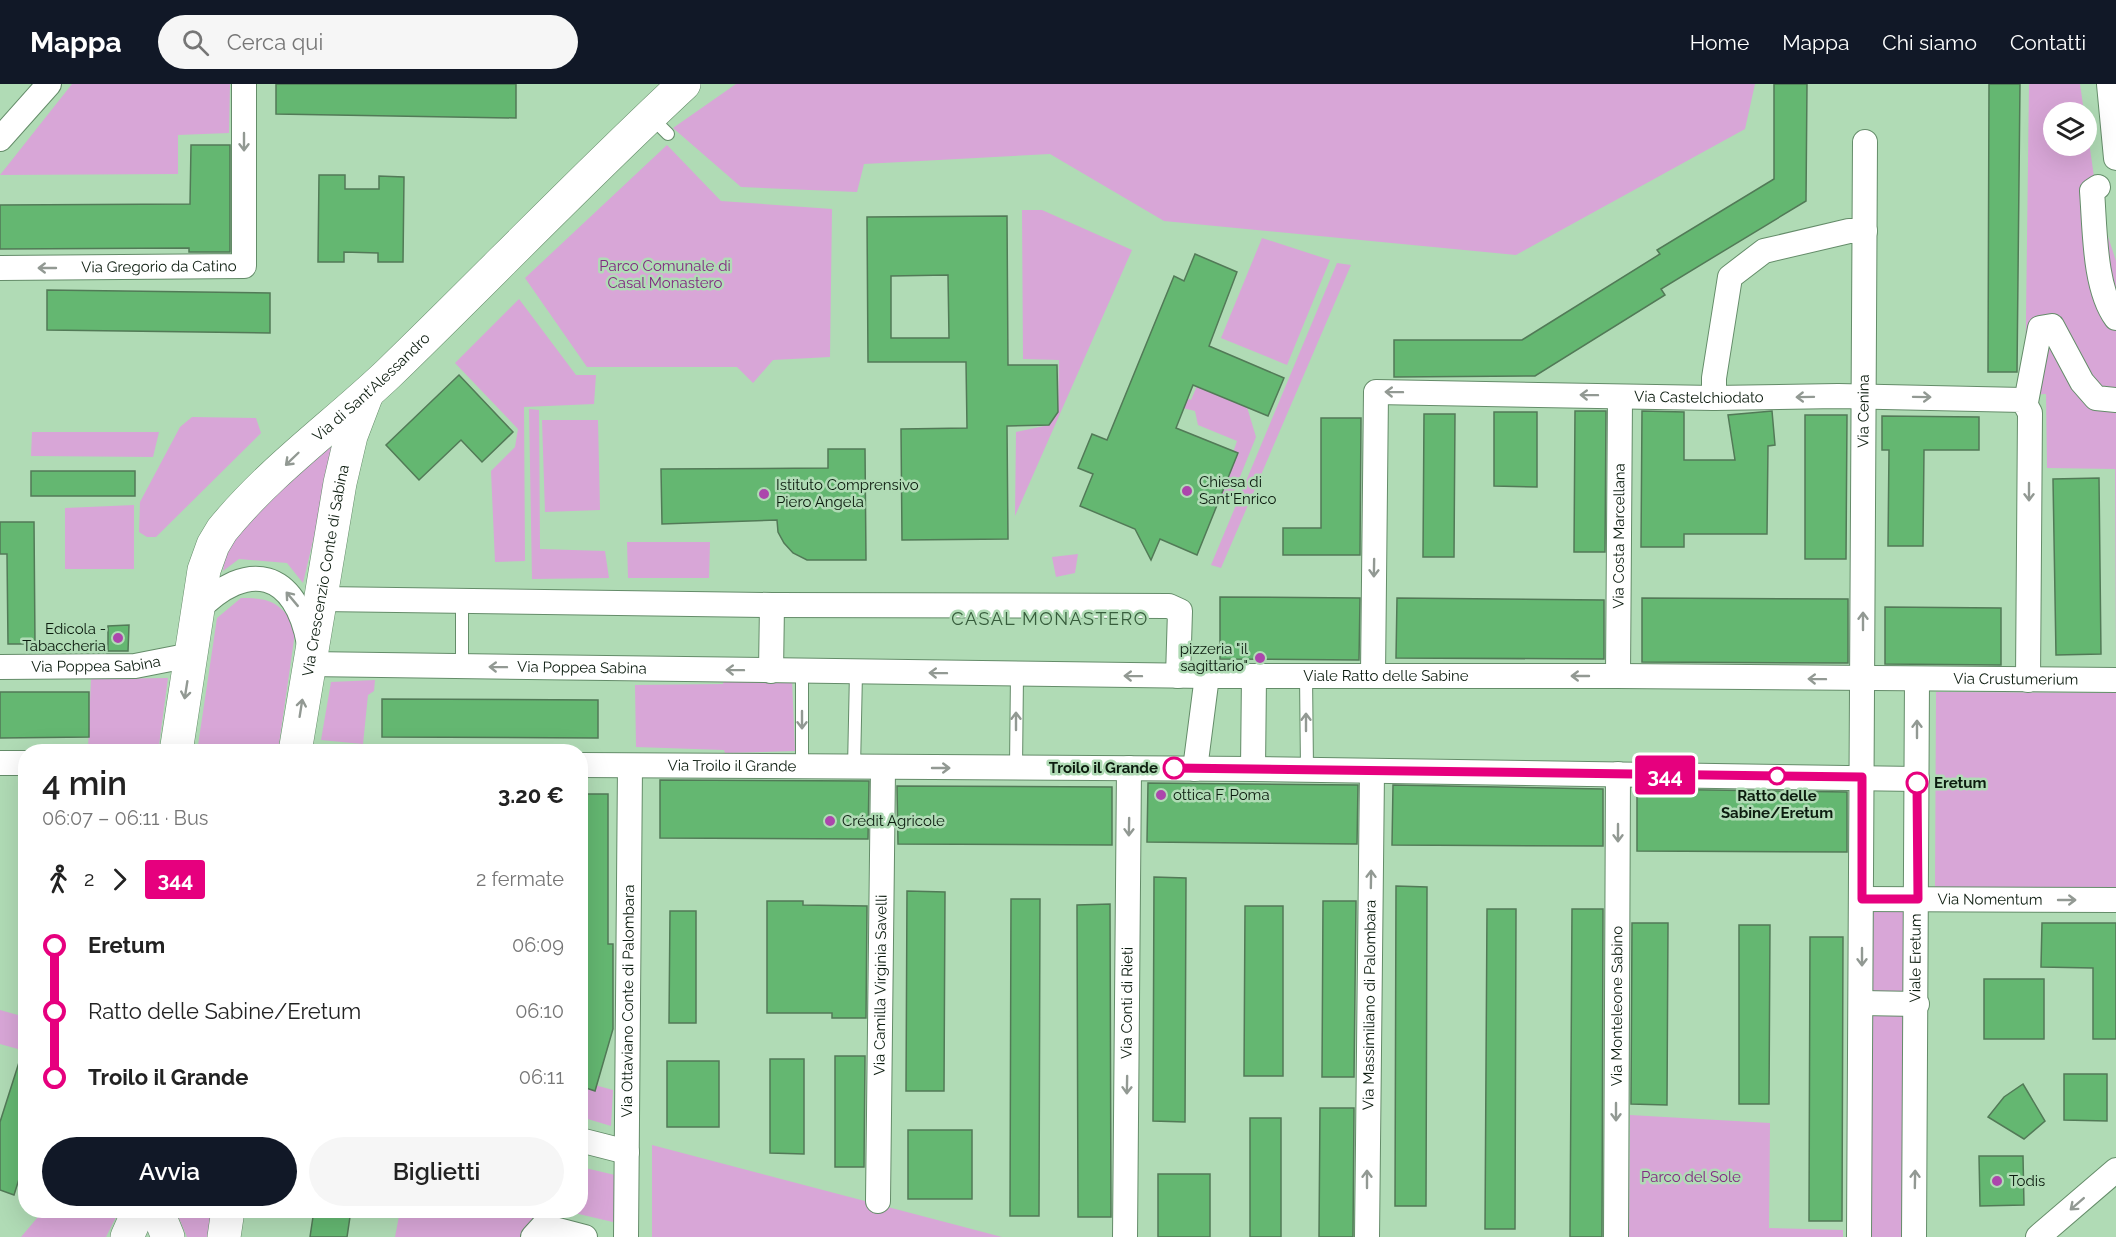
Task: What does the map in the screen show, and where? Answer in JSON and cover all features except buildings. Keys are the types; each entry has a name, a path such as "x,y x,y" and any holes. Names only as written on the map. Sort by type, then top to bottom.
{"street":[{"path":"0,139 49,84"},
{"name":"Via Gregorio da Catino","path":"0,268 244,266 244,84"},
{"name":"Via di Sant'Alessandro","path":"177,744 197,611 209,554 222,530 315,436 368,393 659,125 684,84"},
{"path":"2109,84 2116,158"},
{"name":"Via Cenina","path":"1863,680 1865,142"},
{"path":"2098,187 2092,191 2096,245 2106,305 2116,318"},
{"path":"1714,398 1714,378 1730,277 1764,251 1849,231 1865,231"},
{"path":"2028,680 2030,413 2026,402 2040,328 2052,326 2065,353 2096,398 2116,400"},
{"name":"Via Castelchiodato","path":"1373,675 1376,392 1714,398 1864,396 2015,398 2026,402"},
{"name":"Via Crescenzio Conte di Sabina","path":"296,744 346,453 368,393"},
{"name":"Via Costa Marcellana","path":"1618,676 1620,396"},
{"path":"197,611 226,585 246,580 268,581 288,593 300,609 309,659"},
{"path":"321,599 772,605 1169,606 1180,611 1178,676"},
{"path":"771,670 772,605"},
{"name":"Via Poppea Sabina","path":"0,667 149,665 191,656"},
{"name":"Via Poppea Sabina","path":"309,659 462,667 856,672"},
{"name":"Viale Ratto delle Sabine","path":"856,672 1178,676 1917,679"},
{"path":"1195,769 1207,676"},
{"path":"1253,769 1254,676"},
{"name":"Via Crustumerium","path":"1917,679 2116,680"},
{"name":"Viale Eretum","path":"1914,1237 1918,899 1917,679"},
{"path":"1858,1237 1862,1003 1863,680"},
{"path":"0,763 18,763"},
{"name":"Via Troilo il Grande","path":"588,765 883,769"},
{"name":"Via Ottaviano Conte di Palombara","path":"626,1237 630,766"},
{"name":"Via Conti di Rieti","path":"1125,1237 1129,768"},
{"path":"883,769 1253,769 1917,779"},
{"name":"Via Camilla Virginia Savelli","path":"878,1201 883,769"},
{"name":"Via Massimiliano di Palombara","path":"1367,1237 1372,771"},
{"name":"Via Monteleone Sabino","path":"1616,1237 1618,774"},
{"name":"Via Nomentum","path":"1862,899 2116,900"},
{"path":"1862,1003 1917,1004"},
{"path":"588,1142 627,1152"},
{"path":"2038,1237 2116,1170"},
{"path":"127,1237 135,1218"},
{"path":"160,1218 168,1237"},
{"path":"224,1237 227,1218"},
{"path":"533,1237 543,1226 585,1237"}],"lane":[{"path":"462,601 462,667"},
{"path":"802,671 802,768"},
{"path":"854,768 856,672"},
{"path":"1016,768 1017,674"},
{"path":"1306,675 1307,770"}],"green space":[{"path":"72,84 230,84 229,133 178,135 178,174 0,175"},
{"path":"736,84 1755,84 1745,129 1516,255 1164,221 1050,154 864,164 857,192 741,187 673,128"},
{"path":"2029,84 2080,84 2083,102 2043,102 2043,156 2091,156 2098,206 2116,261 2116,666 2115,469 2047,468 2046,394 2025,395"},
{"name":"Parco Comunale di Casal Monastero","path":"667,145 721,201 832,209 830,357 773,360 753,383 737,367 587,367 525,278"},
{"path":"1022,210 1042,210 1132,250 1015,516 1016,432 1049,425 1058,412 1059,360 1023,359"},
{"path":"1262,238 1330,260 1287,365 1221,338"},
{"path":"1337,263 1351,265 1221,568 1211,565"},
{"path":"519,299 576,375 596,375 594,404 524,407 525,561 495,562 491,471 515,447 518,429 455,363"},
{"path":"1197,386 1247,407 1256,437 1231,499 1219,494 1237,441 1198,425 1195,411 1179,407 1182,396 1191,400"},
{"path":"529,409 539,410 540,549 605,551 609,578 532,579"},
{"path":"192,417 256,418 261,433 156,537 147,537 139,532 140,502 180,427"},
{"path":"542,420 598,420 600,510 545,512"},
{"path":"339,431 303,583 287,563 239,559 223,571 227,543"},
{"path":"32,432 159,432 153,457 31,456"},
{"path":"134,505 134,569 65,569 65,508"},
{"path":"627,542 710,542 709,578 628,578"},
{"path":"1078,554 1075,573 1056,577 1052,557"},
{"path":"241,598 260,599 279,607 296,626 279,744 198,744 217,618"},
{"path":"168,678 159,744 88,744 91,679"},
{"path":"724,678 792,679 795,751 725,753 724,750 636,747 635,685 723,684"},
{"path":"375,680 374,691 368,695 363,744 321,740 331,682"},
{"path":"1936,692 2116,693 2116,888 1935,887"},
{"path":"1870,912 1908,912 1907,995 1870,994"},
{"path":"0,1010 18,1015 18,1049 0,1044"},
{"path":"1870,1015 1906,1016 1903,1237 1867,1237"},
{"path":"588,1083 613,1090 611,1126 588,1119"},
{"name":"Parco del Sole","path":"1630,1115 1770,1123 1769,1228 1843,1230 1843,1237 1629,1237"},
{"path":"652,1145 1002,1237 652,1237"},
{"path":"588,1169 615,1175 617,1223 588,1216"},
{"path":"37,1218 116,1218 106,1237 21,1237"},
{"path":"179,1218 213,1218 211,1237 187,1237"},
{"path":"399,1218 561,1218 560,1237 395,1237"}],"bus line":[{"name":"344","path":"1174,768 1862,777 1862,899 1918,899 1917,783"}],"place":[{"name":"Chiesa di Sant'Enrico","path":"1187,491"},
{"name":"Istituto Comprensivo Piero Angela","path":"764,494"},
{"name":"Edicola - Tabaccheria","path":"118,638"},
{"name":"pizzeria \"il sagittario\"","path":"1260,658"},
{"name":"Troilo il Grande","path":"1174,768"},
{"name":"Ratto delle Sabine/Eretum","path":"1777,776"},
{"name":"Eretum","path":"1917,783"},
{"name":"ottica F. Poma","path":"1161,795"},
{"name":"Crédit Agricole","path":"830,821"},
{"name":"Todis","path":"1997,1181"}],"district":[{"name":"CASAL MONASTERO","path":"1050,618"}]}
